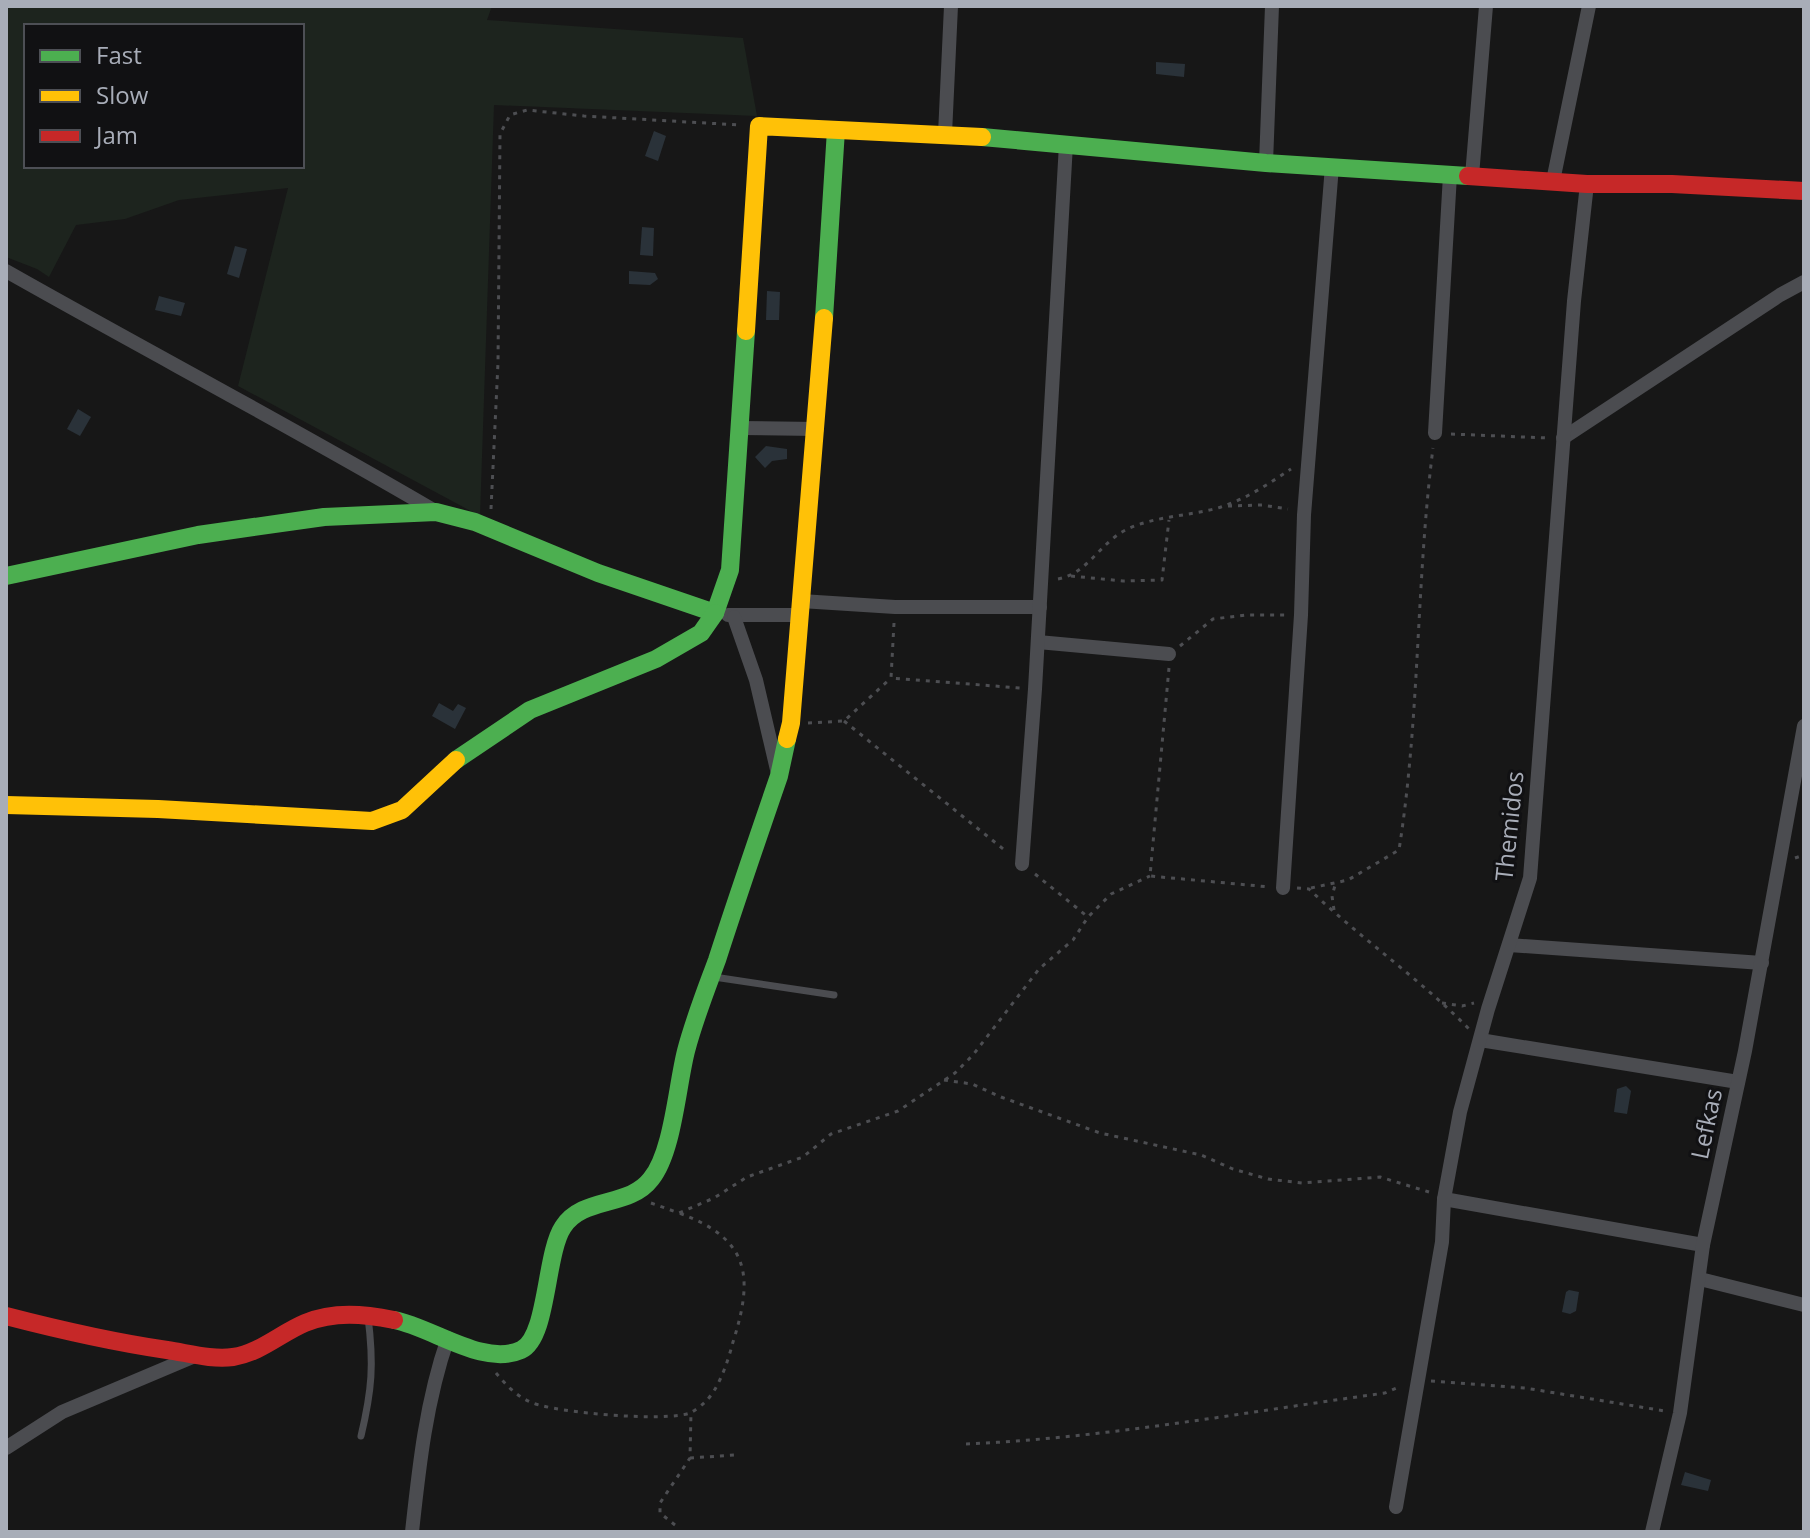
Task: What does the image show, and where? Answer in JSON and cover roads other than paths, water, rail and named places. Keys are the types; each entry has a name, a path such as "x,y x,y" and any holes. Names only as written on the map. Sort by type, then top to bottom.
{"street":[{"path":"945,134 951,6"},
{"path":"1266,163 1272,6"},
{"path":"1472,176 1486,6"},
{"path":"1553,181 1589,6"},
{"path":"6,805 158,809 372,821 402,810 462,755 530,710 656,659 701,633 715,613 730,570 759,126 945,134 1266,163 1587,184 1672,184 1804,191"},
{"path":"6,1316 101,1340 232,1357 251,1352 305,1323 333,1315 368,1315 400,1321 488,1354 507,1354 524,1349 535,1336 554,1248 564,1225 588,1207 632,1196 651,1180 663,1158 686,1050 779,776 791,723 817,429 836,130"},
{"path":"1022,864 1038,642 1066,144"},
{"path":"1283,888 1301,615 1304,515 1332,166"},
{"path":"1435,433 1450,175"},
{"name":"Themidos","path":"1396,1507 1442,1242 1444,1199 1460,1112 1530,878 1574,301 1587,184"},
{"path":"6,271 306,436 436,512 475,522 598,573 715,613 734,617 800,608 1040,607"},
{"path":"1563,438 1804,282"},
{"path":"738,428 817,429"},
{"path":"6,576 198,535 324,517 436,512"},
{"path":"734,617 756,680 779,776"},
{"path":"1038,642 1169,654"},
{"name":"Lefkas","path":"1652,1532 1680,1413 1703,1245 1762,963 1804,726"},
{"path":"1509,945 1762,963"},
{"path":"1480,1040 1738,1082"},
{"path":"1444,1199 1703,1245"},
{"path":"1700,1279 1804,1305"},
{"path":"412,1532 436,1370 448,1338"},
{"path":"6,1448 62,1412 198,1355"}],"lane":[{"path":"711,976 834,995"},
{"path":"361,1436 371,1392 374,1357 368,1315"}]}
